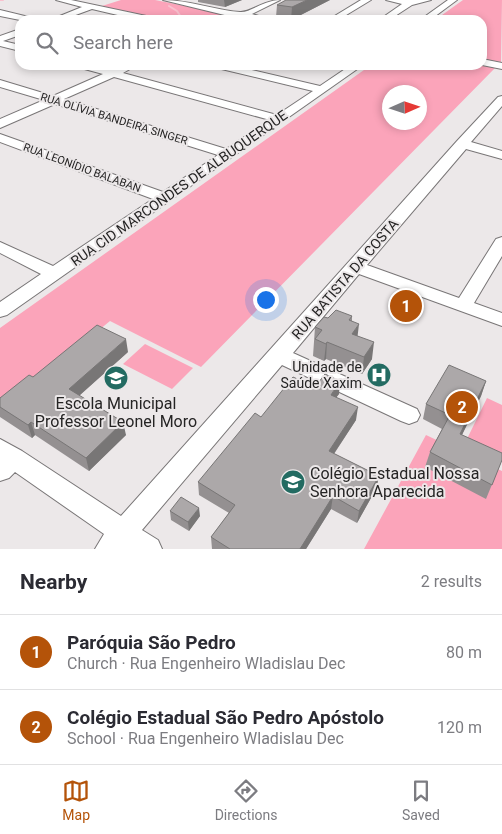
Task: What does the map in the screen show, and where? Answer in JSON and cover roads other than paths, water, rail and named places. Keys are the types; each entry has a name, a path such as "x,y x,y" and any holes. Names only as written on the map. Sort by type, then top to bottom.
{"street":[{"path":"60,0 128,15"},
{"path":"167,0 243,11 254,15"},
{"path":"238,15 257,0"},
{"path":"243,11 276,0"},
{"path":"338,15 366,0"},
{"path":"390,0 410,3 424,1 448,3"},
{"path":"69,15 106,2"},
{"path":"391,15 410,3"},
{"path":"431,15 448,3"},
{"path":"0,13 15,16"},
{"path":"0,39 15,34"},
{"path":"0,43 15,47"},
{"path":"487,63 502,66"},
{"path":"99,70 279,119"},
{"path":"0,124 121,70"},
{"path":"238,70 322,90"},
{"name":"RUA CID MARCONDES DE ALBUQUERQUE","path":"0,311 350,70"},
{"name":"RUA OLÍVIA BANDEIRA SINGER","path":"0,83 228,154"},
{"name":"RUA BATISTA DA COSTA","path":"116,541 502,98"},
{"name":"RUA LEONÍDIO BALABAN","path":"0,138 165,198"},
{"path":"462,144 502,155"},
{"path":"463,306 502,242"},
{"path":"0,248 55,274"},
{"path":"355,267 502,320"},
{"path":"279,354 410,415"},
{"path":"5,459 116,541 148,549"}],"waterway":[{"path":"169,6 180,15"}],"place":[{"name":"Paróquia São Pedro","path":"406,306"},
{"name":"Unidade de Saúde Xaxim","path":"379,375"},
{"name":"Escola Municipal Professor Leonel Moro","path":"116,378"},
{"name":"Colégio Estadual São Pedro Apóstolo","path":"462,407"},
{"name":"Colégio Estadual Nossa Senhora Aparecida","path":"293,482"}]}
